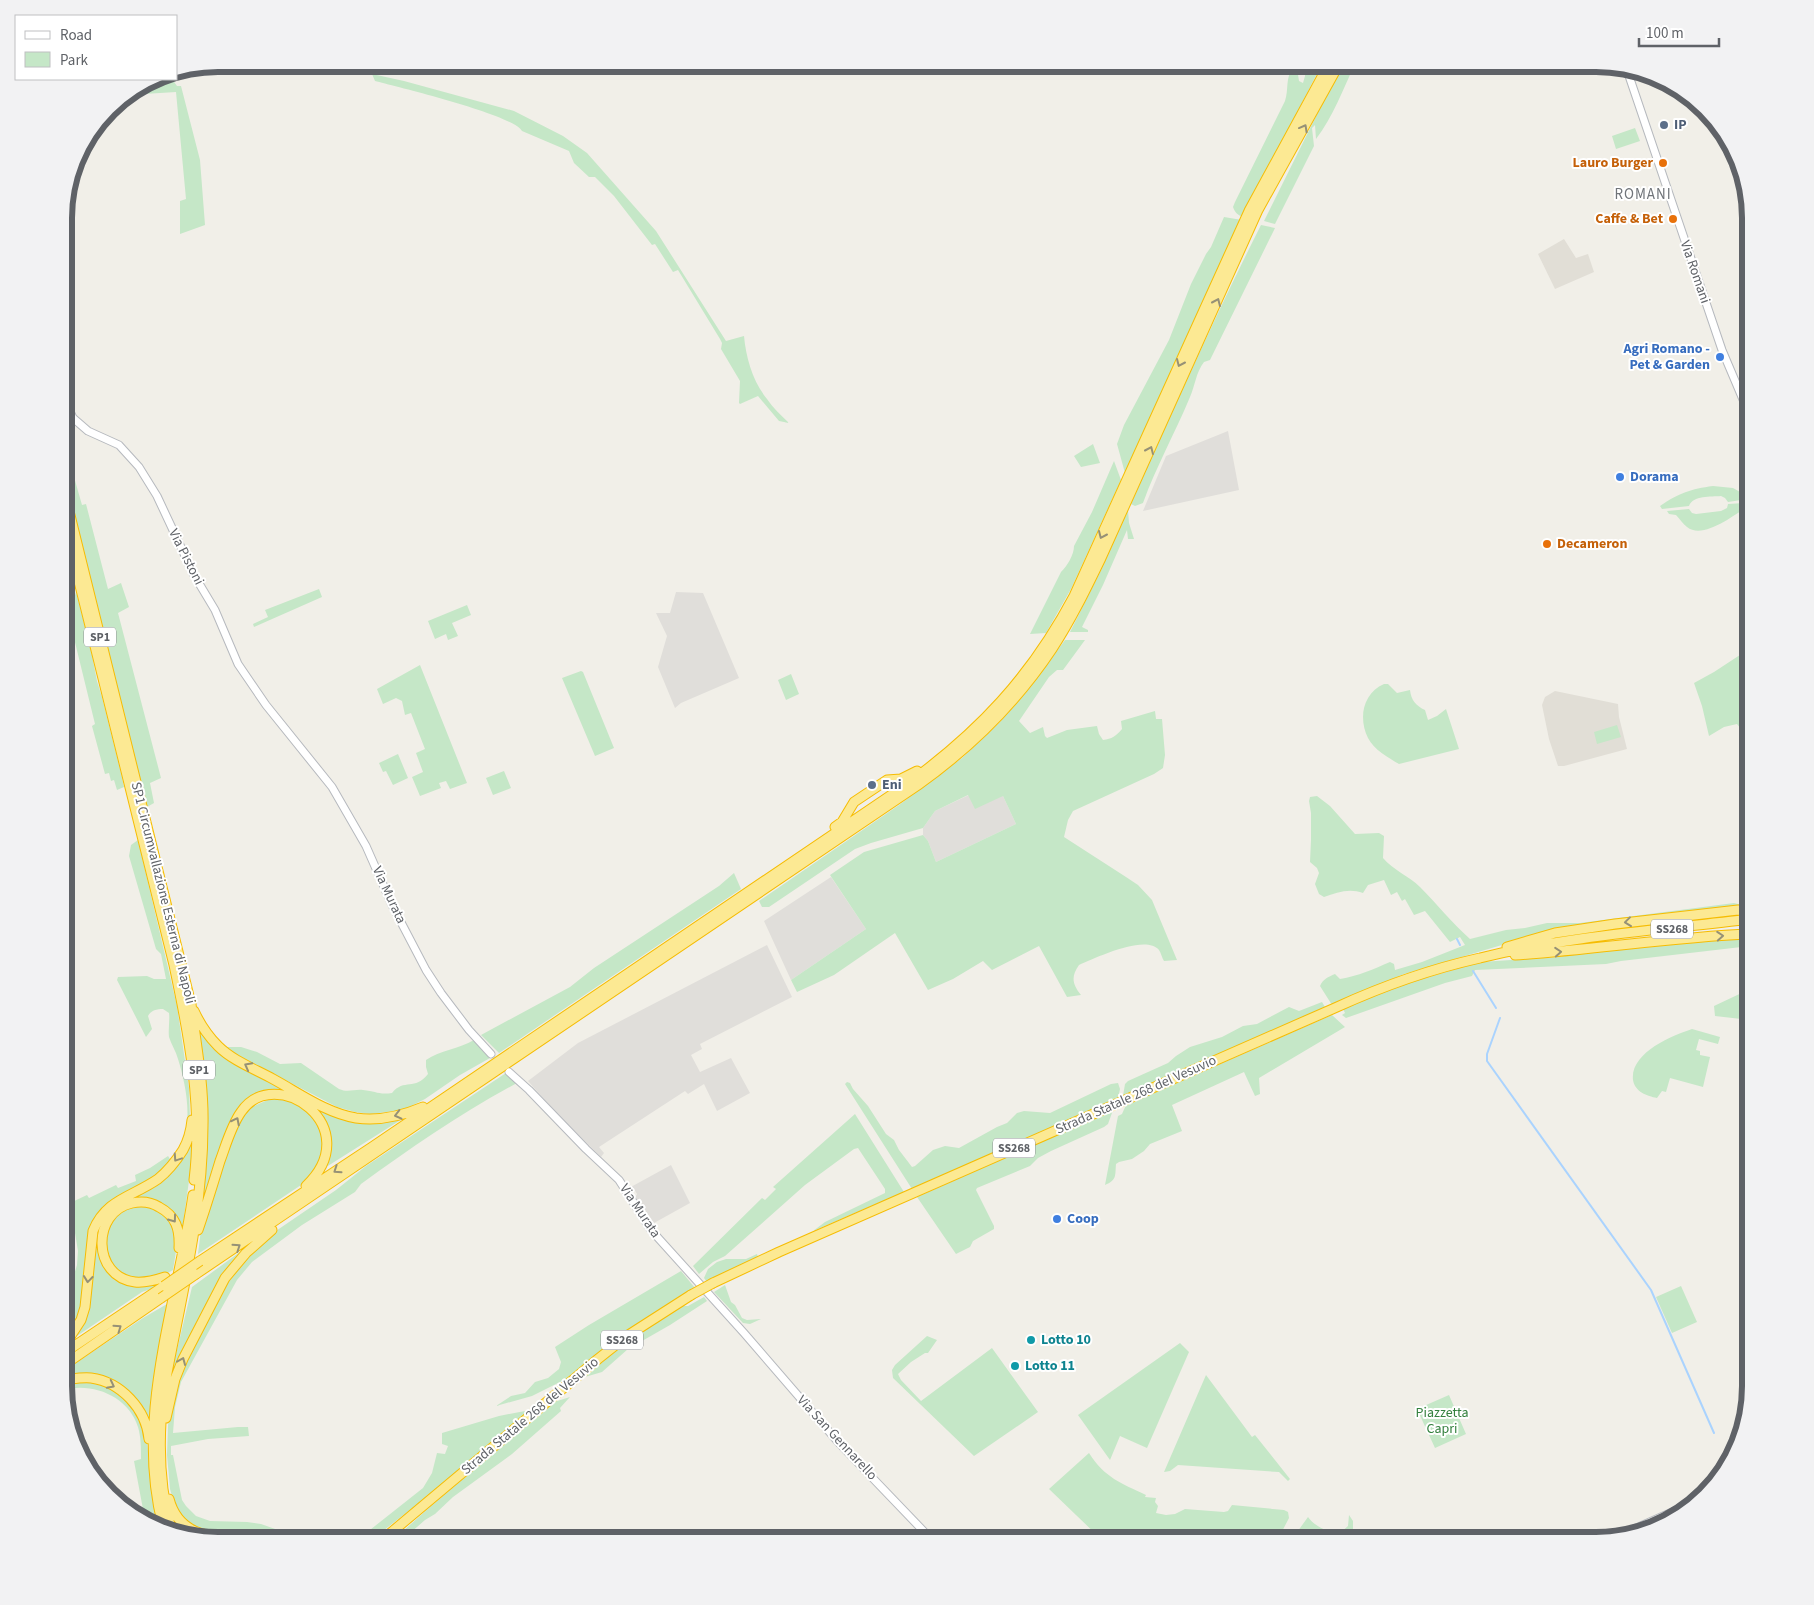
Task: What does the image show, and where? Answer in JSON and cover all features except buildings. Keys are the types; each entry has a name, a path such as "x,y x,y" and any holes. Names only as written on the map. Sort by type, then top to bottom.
{"highway":[{"path":"73,1347 183,1268 217,1250 741,900 934,774 964,750 997,718 1035,673 1061,635 1102,558 1124,508 1128,479 1249,220 1325,72"},
{"path":"758,890 801,856 906,785 963,740 1005,698 1042,649 1074,596 1126,492 1249,220 1334,72"},
{"name":"SP1 Circumvallazione Esterna di Napoli","path":"73,529 148,845 190,1004 198,1059 204,1124 202,1167 191,1249 177,1300"},
{"name":"SP1 Circumvallazione Esterna di Napoli","path":"73,555 133,784"},
{"path":"801,856 807,846 842,822 854,802 887,780 901,779 912,774 948,747 963,740"},
{"name":"SP1 Circumvallazione Esterna di Napoli","path":"148,845 174,965 191,1060 196,1101 195,1176 177,1300"},
{"path":"73,1359 346,1174 741,900"},
{"path":"1482,957 1523,942 1556,933 1615,924 1742,910"},
{"name":"Strada Statale 268 del Vesuvio","path":"392,1532 627,1336 713,1283 1337,1006 1416,976 1482,957 1559,942 1742,917"},
{"path":"1492,955 1572,951 1742,935"},
{"path":"190,1004 206,1032 225,1052 242,1063 333,1110 354,1117 378,1119 408,1113 444,1098"},
{"path":"73,1332 81,1320 85,1306 93,1231 98,1220 114,1202 163,1175 177,1160 186,1144 192,1125 191,1060"},
{"path":"191,1249 234,1123 242,1110 253,1100 267,1095 286,1096 301,1101 317,1115 324,1129 328,1147 325,1160 315,1177 290,1201"},
{"path":"160,1442 164,1434 170,1398 183,1358 234,1264 265,1235 337,1184 346,1174"},
{"path":"170,1524 164,1498 160,1442 164,1389 177,1300 172,1285 179,1248 179,1231 175,1221 164,1210 156,1205 137,1202 121,1207 109,1218 105,1225 102,1235 102,1249 106,1263 116,1274 127,1280 136,1282 165,1281 200,1259"},
{"path":"155,1479 154,1414 177,1300"},
{"path":"73,1379 92,1378 117,1388 130,1398 142,1416 148,1432 160,1520"},
{"path":"160,1460 171,1506 188,1529 191,1530"},
{"path":"388,1532 406,1520"}],"street":[{"name":"Via Romani","path":"1629,76 1722,350 1741,395"},
{"name":"Via Pistoni","path":"73,418 88,431 119,445 139,467 156,496 194,575 214,610 238,664 266,705 290,734"},
{"name":"Via Murata","path":"290,734 337,795 366,846 392,905 433,981 470,1030 491,1054"},
{"name":"Via Murata","path":"509,1072 619,1180 651,1230 744,1333"},
{"name":"Via San Gennarello","path":"744,1333 838,1443 924,1532"}],"shaded area":[{"path":"1564,239 1576,258 1588,254 1594,272 1555,289 1538,254"},
{"path":"1228,431 1239,490 1143,511 1166,456"},
{"path":"676,592 703,593 739,678 681,703 675,708 658,667 667,636 656,613 670,613"},
{"path":"1555,691 1618,704 1619,717 1627,749 1558,766 1549,739 1542,705 1545,697"},
{"path":"969,795 1003,796 1016,824 936,862 928,841 923,835 923,828 935,811"},
{"path":"831,877 866,929 791,980 764,921"},
{"path":"767,945 792,997 700,1044 702,1049 691,1055 700,1072 731,1058 750,1093 717,1111 704,1084 688,1094 685,1091 599,1147 604,1153 601,1157 558,1115 528,1081 578,1043"},
{"path":"671,1165 690,1203 654,1223 635,1198 637,1194 634,1189 629,1188"}],"green space":[{"path":"1291,72 1298,72 1299,81 1303,83 1305,72 1318,72 1243,217 1238,215 1233,207 1285,101"},
{"path":"1338,72 1351,72 1333,112 1316,139 1315,125 1312,128 1314,146 1275,224 1264,221"},
{"path":"372,74 514,111 563,136 587,153 656,231 726,341 744,336 748,361 758,385 772,405 789,423 779,421 758,396 739,403 740,381 721,349 722,343 720,339 678,270 673,272 655,244 652,245 614,196 595,177 589,177 574,163 569,151 522,131 499,117 430,95 375,81"},
{"path":"173,80 177,86 181,86 200,160 205,225 180,234 180,201 186,199 176,92 142,94"},
{"path":"1635,128 1640,141 1616,149 1612,136"},
{"path":"1224,217 1242,220 1125,473 1117,444 1124,425 1169,340 1191,284 1211,247"},
{"path":"1261,225 1275,228 1210,360 1204,362 1199,370 1190,397 1143,503 1135,506 1131,504 1211,328"},
{"path":"1093,444 1100,463 1081,467 1074,456"},
{"path":"1114,461 1121,480 1071,589 1046,633 1030,634 1061,572 1068,564 1074,546 1092,512"},
{"path":"73,474 82,505 86,504 108,589 121,583 129,607 118,613 161,778 150,783 154,803 147,807 73,509"},
{"path":"1713,486 1733,488 1740,492 1741,500 1728,502 1721,496 1698,498 1691,502 1689,506 1662,509 1660,506 1685,492"},
{"path":"1741,503 1741,511 1718,525 1701,530 1687,527 1676,515 1669,514 1667,511 1689,509 1692,513 1696,514 1721,511 1727,508 1728,504"},
{"path":"1128,510 1129,523 1134,539 1128,539 1127,530 1082,627 1088,630 1088,632 1070,632 1103,566"},
{"path":"319,589 322,597 254,627 253,624 268,617 265,610"},
{"path":"76,592 122,777 124,787 117,790 114,780 111,781 109,773 105,774 92,726 95,724 73,634 73,602"},
{"path":"467,605 471,615 452,623 458,636 448,640 446,634 435,639 428,621"},
{"path":"1065,640 1085,640 1063,670 1057,670 1049,677 1019,721 1030,733 1043,727 1047,738 1067,730 1097,726 1103,740 1111,738 1122,729 1121,721 1155,711 1156,719 1162,719 1165,755 1163,768 1154,774 1073,811 1068,820 1064,837 1138,885 1152,900 1177,960 1164,961 1159,950 1152,946 1143,945 1108,953 1079,965 1074,980 1081,995 1067,997 1039,946 992,970 983,961 953,979 928,990 895,933 834,975 797,992 791,980 866,929 830,875 864,852 923,835 928,841 936,862 1016,824 1003,796 975,809 968,795 935,811 923,828 855,849 769,907 762,907 759,901 899,805 962,758 999,723 1029,689"},
{"path":"1741,654 1741,731 1737,724 1724,727 1709,736 1694,683"},
{"path":"420,665 467,783 450,789 446,781 439,783 441,788 420,796 412,777 423,772 416,753 425,749 411,713 405,715 402,701 396,698 383,704 377,689"},
{"path":"581,671 614,748 595,756 562,678"},
{"path":"791,674 799,694 786,700 778,680"},
{"path":"1384,684 1388,684 1397,693 1410,690 1414,702 1425,710 1428,720 1446,709 1459,749 1399,764 1378,750 1368,738 1363,722 1363,714 1364,707 1371,693"},
{"path":"1617,725 1621,737 1597,744 1594,732"},
{"path":"398,754 408,778 393,785 386,771 383,772 379,763"},
{"path":"504,771 511,788 493,795 486,778"},
{"path":"1317,796 1330,806 1355,834 1379,833 1384,836 1383,858 1420,887 1470,939 1547,923 1580,923 1734,903 1742,905 1512,942 1404,974 1332,1005 1320,986 1324,980 1332,975 1335,974 1340,979 1347,978 1390,962 1394,964 1395,970 1422,962 1465,945 1460,937 1450,942 1425,911 1414,915 1405,899 1402,901 1397,892 1391,895 1384,880 1368,885 1363,893 1344,891 1324,897 1319,894 1315,884 1319,873 1317,868 1310,862 1310,797"},
{"path":"138,840 177,1006 189,1088 190,1121 187,1133 178,1154 159,1174 99,1215 80,1314 73,1326 73,1278 77,1265 78,1251 73,1221 73,1202 87,1195 89,1198 116,1185 118,1188 136,1181 135,1175 168,1156 170,1159 178,1150 184,1138 187,1125 187,1098 178,1059 169,1037 169,1013 163,1009 151,1012 148,1016 152,1029 146,1037 117,980 118,977 147,976 154,979 166,979 161,954 156,949 129,856 131,845"},
{"path":"734,873 741,889 499,1053 481,1035 570,987 594,968 719,886"},
{"path":"1742,937 1742,947 1606,964 1475,970 1472,976 1445,983 1346,1018 1342,1015 1345,1013 1343,1009 1404,984 1481,962 1558,957 1661,943"},
{"path":"1742,993 1742,1019 1715,1016 1714,1006"},
{"path":"1322,1002 1325,1007 1123,1096 1125,1084 1128,1081 1168,1063 1190,1047 1222,1037 1243,1026 1257,1024 1289,1007 1299,1011"},
{"path":"1332,1015 1345,1027 1259,1078 1260,1094 1255,1096 1244,1072 1172,1105 1182,1131 1150,1144 1144,1151 1132,1159 1116,1164 1113,1179 1105,1185 1118,1116 1122,1114 1126,1105"},
{"path":"197,1022 223,1051 342,1115 407,1116 323,1169 329,1153 328,1126 319,1111 312,1105 302,1099 282,1093 241,1108 201,1211 207,1150 208,1116 205,1075"},
{"path":"1692,1029 1720,1037 1718,1044 1699,1039 1696,1050 1700,1051 1700,1055 1710,1057 1703,1087 1670,1078 1666,1092 1662,1091 1657,1098 1646,1095 1636,1088 1633,1080 1634,1070 1645,1054 1663,1041"},
{"path":"474,1040 490,1058 460,1075 425,1099 403,1110 371,1114 337,1107 239,1056 227,1047 241,1047 257,1052 280,1064 301,1063 342,1090 392,1093 401,1086 414,1084 423,1079 428,1074 426,1060"},
{"path":"506,1073 517,1083 456,1118 361,1184 355,1192 302,1225 252,1262 237,1280 181,1382 175,1407 173,1433 248,1427 249,1436 208,1439 171,1446 171,1455 173,1455 182,1500 196,1516 210,1521 261,1524 284,1532 205,1531 189,1524 174,1503 170,1489 167,1455 171,1402 182,1368 229,1278 240,1263 270,1235 336,1190 366,1166"},
{"path":"847,1082 850,1083 868,1106 886,1134 894,1140 912,1167 933,1150 945,1146 959,1148 1007,1123 1017,1113 1024,1111 1050,1113 1111,1084 1118,1083 1120,1089 1118,1098 912,1189 845,1084"},
{"path":"270,1099 282,1099 300,1104 321,1127 324,1152 310,1179 198,1254 201,1229 239,1120 252,1107"},
{"path":"1113,1110 1108,1124 1104,1127 1051,1151 1038,1158 1030,1166 977,1188 976,1190 994,1229 973,1241 970,1247 956,1254 917,1197"},
{"path":"855,1114 904,1192 813,1231 825,1222 885,1193 885,1189 858,1148 854,1149 805,1185 725,1256 713,1262 699,1274 693,1266 762,1198 765,1200 776,1189 773,1187"},
{"path":"192,1139 191,1166 182,1232 170,1212 126,1203 99,1236 116,1276 162,1282 142,1292 74,1338 102,1220 105,1215 158,1182"},
{"path":"136,1205 157,1208 174,1225 177,1245 173,1270 158,1277 140,1279 124,1276 110,1262 104,1238 116,1214"},
{"path":"244,1249 173,1375 171,1375 192,1287"},
{"path":"757,1254 758,1257 707,1282 704,1278 708,1269 717,1262 726,1259 746,1259"},
{"path":"681,1271 695,1288 570,1377 532,1396 496,1406 511,1396 525,1393 535,1382 548,1378 559,1369 561,1362 555,1347"},
{"path":"725,1285 731,1302 735,1305 742,1318 747,1320 761,1319 750,1324 743,1323 714,1292"},
{"path":"1681,1286 1697,1322 1672,1333 1656,1297"},
{"path":"704,1297 707,1301 628,1349 602,1372 585,1377 619,1348 644,1331 682,1306 688,1306"},
{"path":"167,1304 155,1372 150,1425 145,1412 137,1400 118,1382 92,1374 73,1374 73,1365"},
{"path":"927,1336 937,1340 928,1353 911,1362 898,1374 901,1380 921,1401 992,1348 1038,1412 974,1456 893,1378 892,1370 895,1365"},
{"path":"1180,1343 1189,1352 1147,1448 1120,1436 1110,1460 1078,1415"},
{"path":"1206,1375 1252,1437 1255,1435 1290,1479 1288,1481 1279,1472 1178,1465 1170,1471 1164,1472"},
{"path":"73,1380 107,1384 135,1406 147,1439 152,1497 156,1518 143,1511 134,1461 141,1459 140,1439 138,1427 133,1416 127,1407 109,1394 87,1388 73,1388"},
{"name":"Piazzetta Capri","path":"1449,1395 1466,1434 1435,1448 1417,1409"},
{"path":"570,1397 560,1408 561,1411 512,1454 453,1497 411,1532 402,1532 430,1507 554,1402"},
{"path":"530,1410 382,1532 367,1532 423,1488 432,1473 437,1453 445,1454 448,1446 442,1444 442,1433 499,1416"},
{"path":"1089,1453 1101,1468 1114,1479 1146,1495 1145,1497 1156,1498 1155,1502 1158,1506 1156,1513 1175,1514 1185,1509 1224,1512 1228,1511 1232,1505 1284,1510 1288,1512 1289,1518 1282,1532 1094,1532 1049,1489"},
{"path":"1349,1515 1353,1521 1353,1532 1341,1532 1348,1526"},
{"path":"1308,1517 1322,1528 1331,1532 1297,1532"}],"waterway":[{"path":"1457,939 1460,945"},
{"path":"1473,971 1496,1008"},
{"path":"1500,1018 1487,1054 1487,1061 1651,1290 1714,1433"}],"place":[{"name":"IP","path":"1664,125"},
{"name":"Lauro Burger","path":"1663,163"},
{"name":"Caffe & Bet","path":"1673,219"},
{"name":"Agri Romano - Pet & Garden","path":"1720,357"},
{"name":"Dorama","path":"1620,477"},
{"name":"Decameron","path":"1547,544"},
{"name":"Eni","path":"872,785"},
{"name":"Coop","path":"1057,1219"},
{"name":"Lotto 10","path":"1031,1340"},
{"name":"Lotto 11","path":"1015,1366"}],"district":[{"name":"ROMANI","path":"1643,194"}]}
